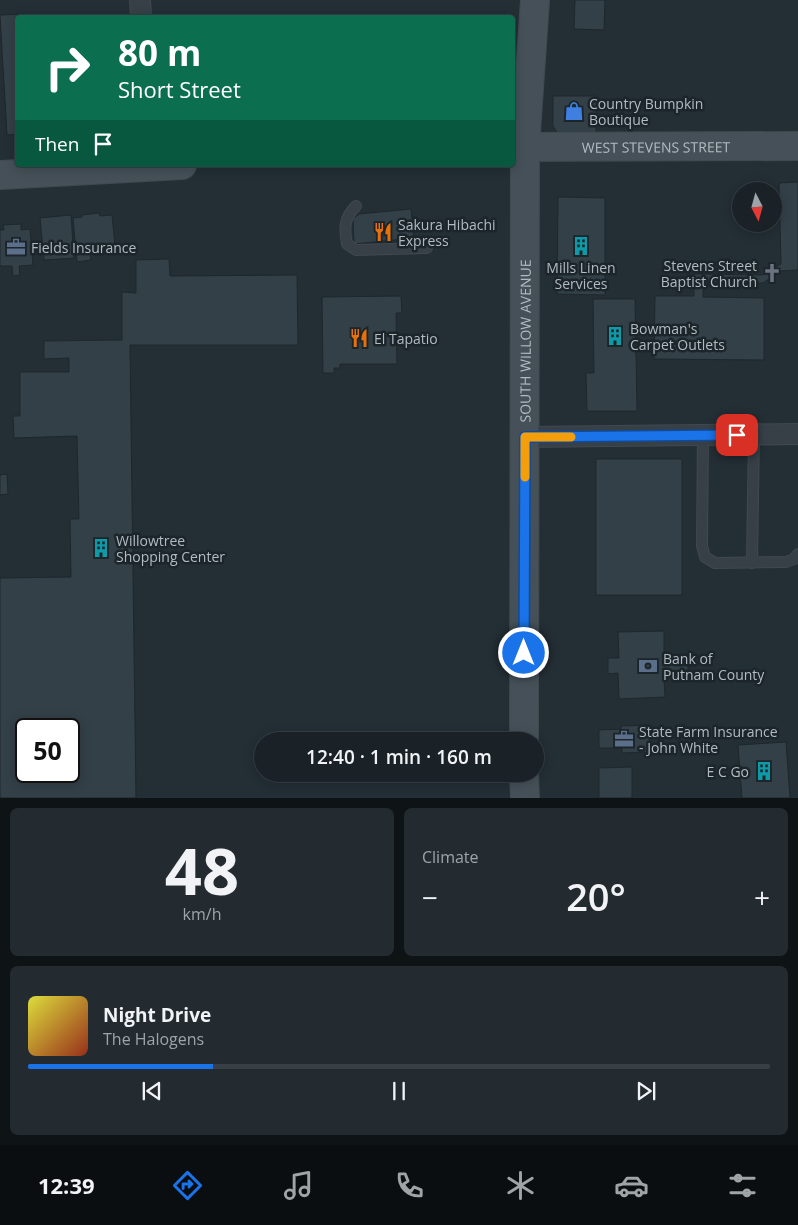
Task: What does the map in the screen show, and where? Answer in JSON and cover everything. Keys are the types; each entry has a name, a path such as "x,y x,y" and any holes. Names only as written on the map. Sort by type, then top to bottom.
{"main road":[{"name":"SOUTH WILLOW AVENUE","path":"524,732 525,437 519,147 535,0"},
{"name":"WEST STEVENS STREET","path":"519,147 798,146"},
{"path":"0,175 132,167"},
{"path":"524,782 525,798"}],"street":[{"path":"140,0 141,15"},
{"path":"525,437 798,434"}],"lane":[{"path":"356,206 348,213 345,222 347,244 356,250 427,248"},
{"path":"752,562 754,434"},
{"path":"703,435 702,546 705,557 716,564 786,562 794,559 798,554"}],"building":[{"path":"575,0 605,0 604,30 574,29"},
{"path":"25,14 15,15 15,134 7,135 0,15"},
{"name":"Country Bumpkin Boutique","path":"553,96 596,96 596,134 558,134 553,126"},
{"name":"Stevens Street Baptist Church","path":"798,182 798,270 780,271 763,283 703,282 703,297 764,298 764,360 654,359 655,296 694,296 694,274 762,275 781,264 782,183"},
{"name":"Mills Linen Services","path":"558,197 605,198 605,295 557,294"},
{"name":"Sakura Hibachi Express","path":"411,209 414,238 354,244 353,219 359,214"},
{"path":"99,213 100,216 112,215 115,246 96,247 96,254 90,254 91,260 77,262 73,218"},
{"path":"71,215 74,258 44,260 40,218"},
{"name":"Fields Insurance","path":"21,224 21,230 30,229 33,265 19,266 20,275 13,276 12,266 0,266 0,230 4,230 3,225"},
{"name":"Willowtree Shopping Center","path":"169,259 170,276 297,275 298,345 130,345 136,798 0,798 0,578 71,577 70,519 79,519 77,436 14,438 13,416 20,416 20,372 69,372 69,358 44,359 44,341 122,340 122,292 136,293 136,260"},
{"name":"El Tapatio","path":"401,296 402,313 396,313 397,364 340,364 340,368 334,368 334,373 323,373 322,297"},
{"name":"Bowman's Carpet Outlets","path":"593,299 635,299 637,411 587,411 586,373 594,373"},
{"path":"596,459 682,459 682,595 596,595"},
{"path":"7,474 8,494 0,495 0,475"},
{"name":"Bank of Putnam County","path":"664,631 664,656 688,655 688,676 664,677 665,697 619,699 618,673 608,674 608,658 619,658 618,632"},
{"name":"State Farm Insurance - John White","path":"649,725 650,752 622,753 622,748 599,748 599,730 621,729 621,726"},
{"name":"E C Go","path":"786,742 790,798 742,798 738,745"},
{"path":"632,767 632,798 599,798 599,768"}],"slow traffic":[{"path":"525,477 525,437 571,437"}],"place":[{"name":"Country Bumpkin Boutique","path":"574,111"},
{"name":"Sakura Hibachi Express","path":"383,232"},
{"name":"Mills Linen Services","path":"581,246"},
{"name":"Fields Insurance","path":"16,247"},
{"name":"Stevens Street Baptist Church","path":"772,273"},
{"name":"Bowman's Carpet Outlets","path":"615,336"},
{"name":"El Tapatio","path":"359,338"},
{"name":"Willowtree Shopping Center","path":"101,548"},
{"name":"Bank of Putnam County","path":"648,666"},
{"name":"State Farm Insurance - John White","path":"624,739"},
{"name":"E C Go","path":"764,771"}],"route":[{"path":"524,653 525,437 737,435"}]}
